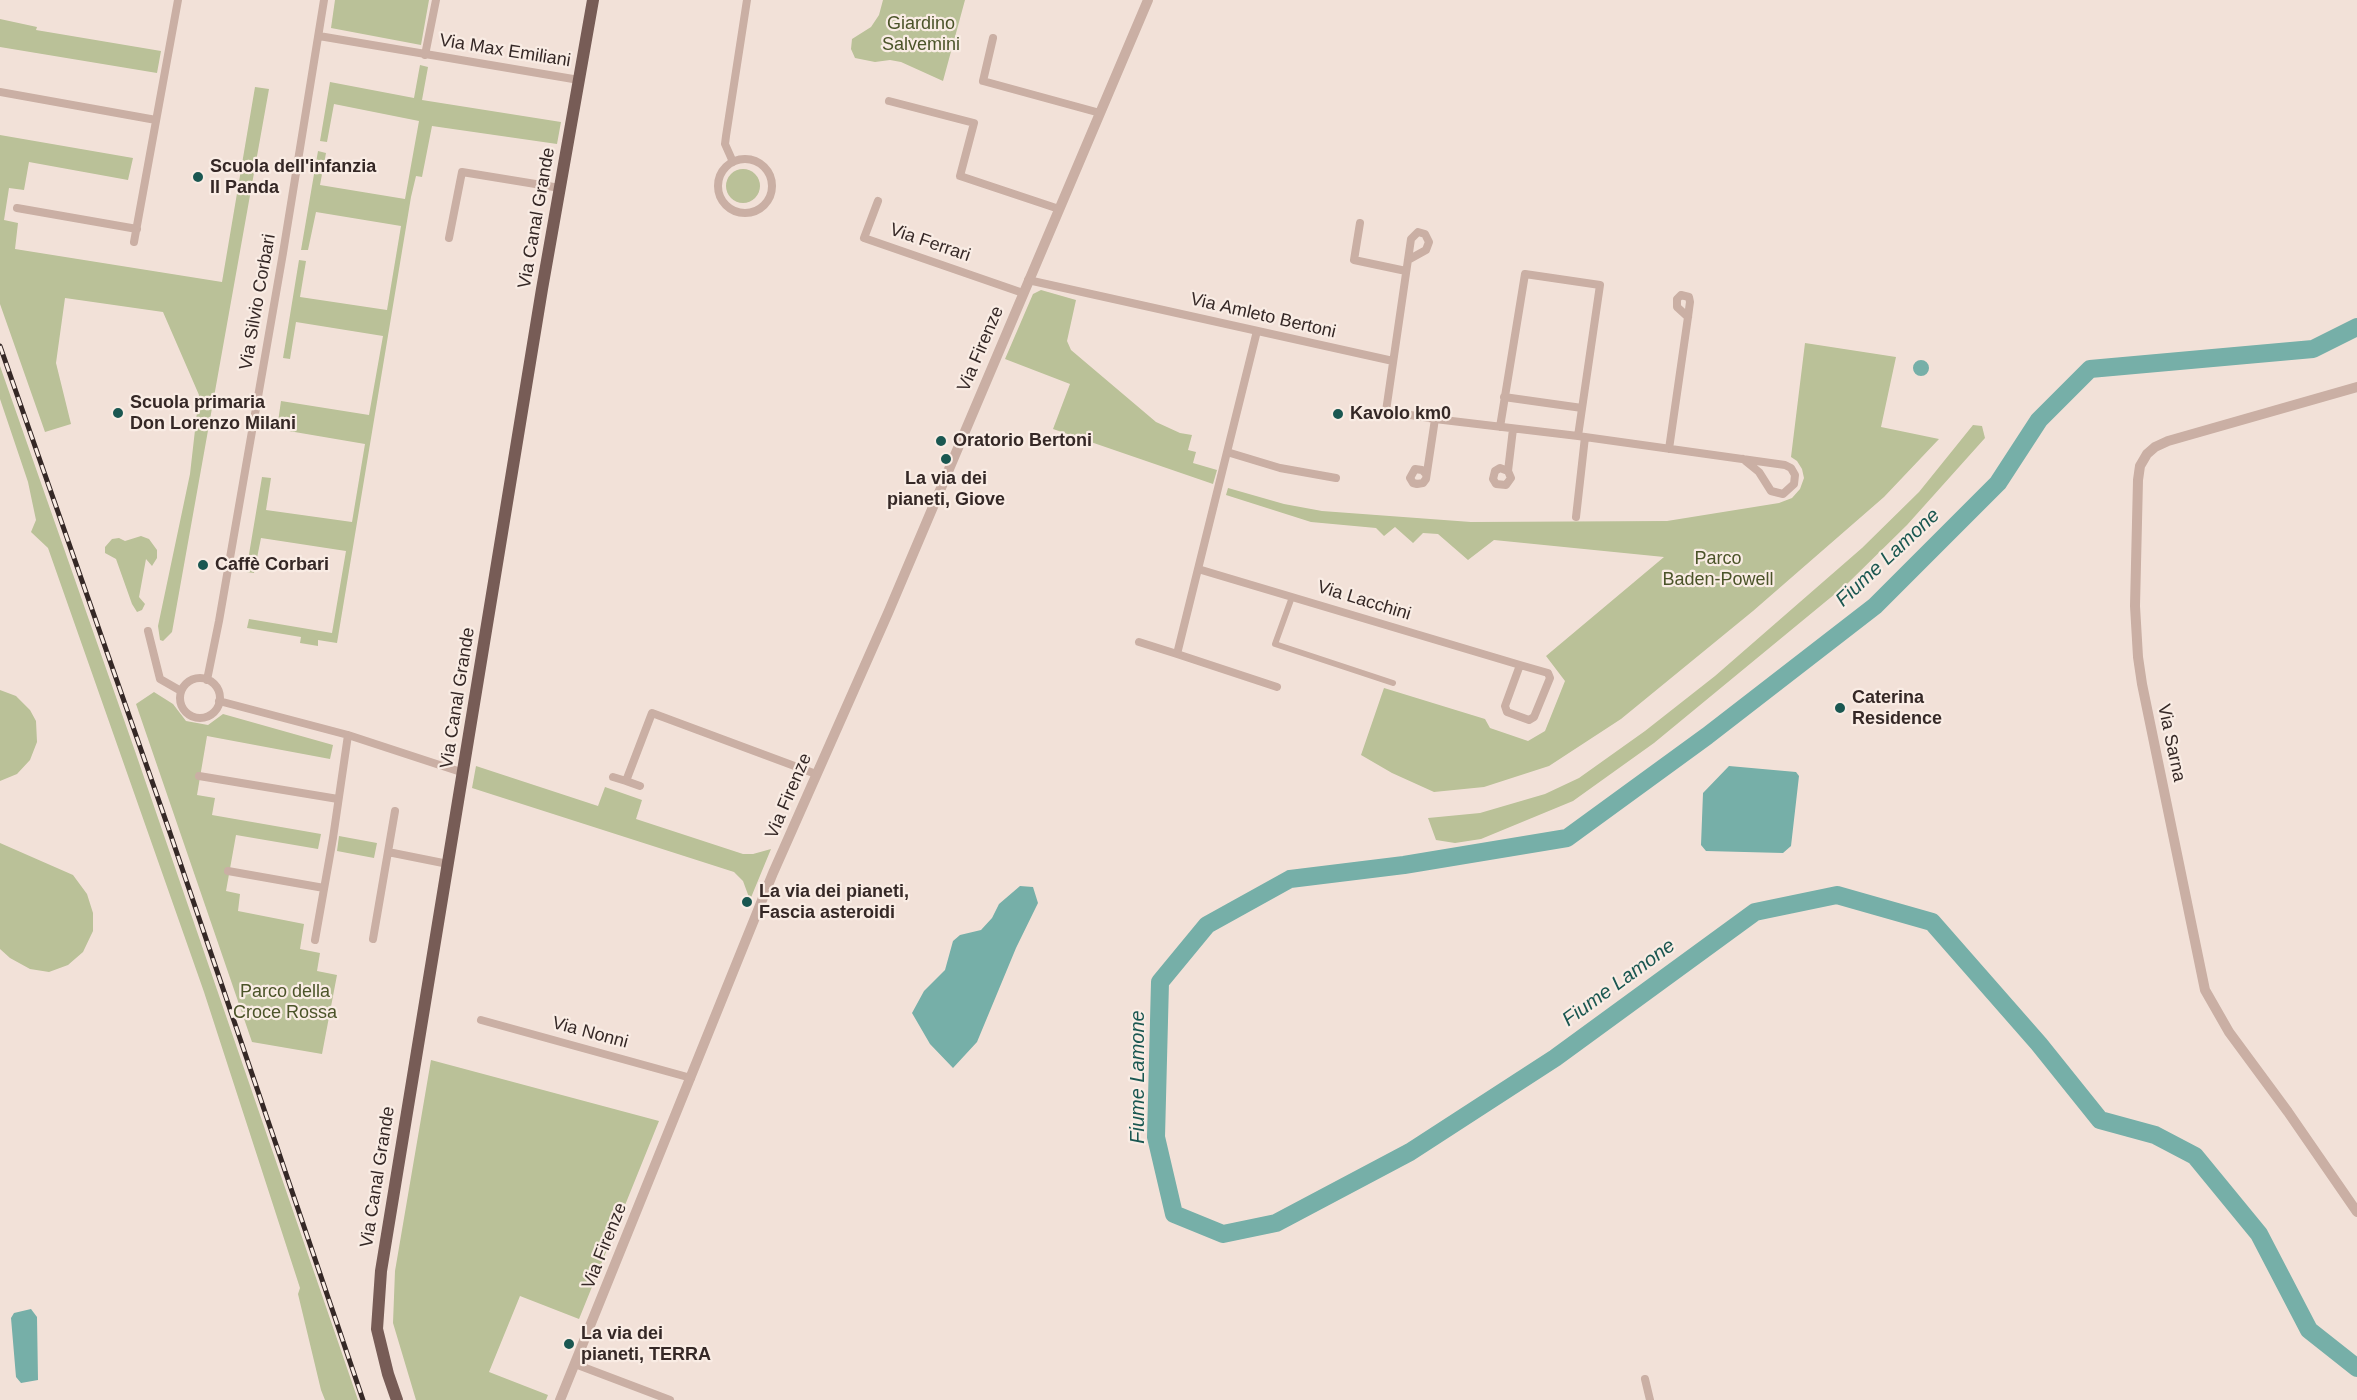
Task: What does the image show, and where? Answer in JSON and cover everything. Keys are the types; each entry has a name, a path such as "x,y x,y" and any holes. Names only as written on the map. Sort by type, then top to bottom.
{"main road":[{"name":"Via Canal Grande","path":"397,1400 388,1374 378,1329 381,1271 593,0"}],"street":[{"path":"134,242 178,0"},
{"name":"Via Silvio Corbari","path":"207,680 261,382 324,0"},
{"name":"Via Max Emiliani","path":"425,55 436,0"},
{"path":"733,162 725,144 747,0"},
{"name":"Via Firenze","path":"560,1400 816,774 902,580 1148,0"},
{"name":"Via Max Emiliani","path":"319,36 579,80"},
{"path":"993,38 983,81 1100,113"},
{"path":"0,92 156,120"},
{"path":"889,101 974,123 960,176 1059,209"},
{"path":"750,159 765,168 770,175 772,183 769,200 756,212 737,213 722,202 717,184 720,175 733,162 750,159"},
{"path":"449,238 462,172 560,188"},
{"name":"Via Ferrari","path":"878,201 864,238 1023,293"},
{"path":"17,208 137,229"},
{"path":"1360,224 1354,260 1406,271"},
{"path":"1408,260 1386,411 1581,436 1768,462 1785,465 1791,468 1795,475 1794,484 1783,494 1771,491 1759,472 1743,459"},
{"path":"1500,427 1525,274 1599,285 1582,408 1576,517"},
{"name":"Via Amleto Bertoni","path":"1028,280 1393,361"},
{"path":"1669,449 1688,317"},
{"path":"1178,654 1257,331"},
{"name":"Via Sarna","path":"2357,387 2168,441 2147,454 2140,466 2138,480 2135,606 2142,684 2205,990 2229,1032 2357,1212"},
{"path":"1504,397 1582,408"},
{"path":"1426,474 1435,419"},
{"path":"1508,471 1513,429"},
{"path":"1227,452 1280,468 1336,478"},
{"name":"Via Lacchini","path":"1198,569 1548,673 1550,678 1534,717 1530,720 1507,712 1505,706 1520,665"},
{"path":"1292,597 1275,644 1394,683"},
{"path":"148,631 160,679 181,691"},
{"path":"1139,642 1277,687"},
{"path":"195,679 207,680 218,691 219,701 217,707 209,715 198,718 187,713 181,703 181,691 195,679"},
{"path":"219,701 348,735 464,773"},
{"path":"626,781 652,713 816,774"},
{"path":"315,940 348,735"},
{"path":"199,776 338,799"},
{"path":"614,777 640,786"},
{"path":"372,939 395,811"},
{"path":"388,852 448,864"},
{"path":"228,872 324,888"},
{"name":"Via Nonni","path":"481,1020 691,1078"},
{"path":"575,1364 670,1400"},
{"path":"1645,1379 1650,1400"}],"green space":[{"path":"335,0 429,0 421,45 331,28"},
{"name":"Giardino Salvemini","path":"883,0 965,0 943,81 901,62 890,60 875,62 855,58 851,49 852,39 871,27 879,15"},
{"path":"0,19 37,27 36,30 161,51 157,73 0,47"},
{"path":"420,65 428,67 422,100 561,122 557,144 432,126 422,177 416,176 411,197 337,643 318,640 318,646 300,643 301,637 247,628 249,619 332,633 346,551 261,538 254,573 246,572 262,477 271,478 266,510 352,522 365,444 277,429 281,401 369,415 383,336 296,322 290,359 283,358 299,260 306,261 300,297 387,310 401,226 316,212 308,250 301,250 318,151 326,153 320,185 405,199 419,121 334,104 327,142 320,141 330,82 414,98"},
{"path":"255,87 269,89 172,632 163,641 160,640 158,626 190,474 199,395 163,312 65,298 56,363 71,424 45,432 0,304 0,135 133,158 128,180 29,162 24,190 9,188 4,220 18,223 15,249 222,282"},
{"path":"743,169 755,174 760,186 755,198 743,203 731,198 726,186 731,174"},
{"path":"1041,290 1076,300 1067,341 1071,350 1156,422 1180,433 1192,435 1188,450 1196,452 1193,463 1217,470 1213,484 1053,429 1070,384 1005,359 1033,294"},
{"name":"Parco Baden-Powell","path":"1805,343 1896,357 1881,427 1939,439 1884,497 1753,611 1621,719 1549,766 1484,787 1434,792 1392,773 1361,755 1384,688 1485,719 1490,728 1528,741 1545,731 1565,681 1546,656 1664,557 1494,540 1468,560 1438,534 1423,533 1413,543 1395,527 1384,536 1376,528 1311,522 1226,495 1228,488 1284,504 1322,511 1471,522 1667,521 1779,503 1792,498 1800,489 1804,478 1802,469 1791,457"},
{"path":"0,366 358,1400 325,1400 321,1390 298,1294 300,1288 204,992 48,548 31,532 36,520 28,482 0,399"},
{"path":"1973,425 1982,426 1985,438 1907,525 1847,584 1654,743 1573,801 1481,839 1455,843 1436,840 1428,818 1480,813 1545,794 1579,778 1645,731 1715,676 1862,548 1919,492"},
{"path":"141,536 149,539 157,550 157,558 152,566 146,559 139,597 145,604 142,610 137,612 116,559 105,553 105,547 112,539 119,538 125,541"},
{"path":"0,690 16,696 30,710 36,721 37,742 30,760 17,774 0,781"},
{"name":"Parco della Croce Rossa","path":"154,692 173,704 186,721 208,725 223,714 333,745 330,759 207,736 197,795 215,798 212,815 321,834 318,849 236,835 226,891 240,894 238,911 304,924 300,949 320,953 317,971 337,975 322,1054 252,1042 136,704"},
{"path":"476,766 598,806 605,787 642,800 636,819 743,854 771,849 750,900 743,881 734,872 472,788"},
{"path":"339,836 377,843 374,858 337,851"},
{"path":"0,843 73,875 87,894 93,913 93,931 83,952 68,965 49,972 30,969 10,958 0,949"},
{"path":"431,1060 659,1121 579,1319 520,1296 489,1372 548,1395 546,1400 416,1400 393,1323 395,1271"}],"water":[{"path":"1918,360 1924,360 1929,368 1927,374 1918,376 1913,371 1913,365"},
{"path":"1729,766 1796,772 1799,776 1791,846 1783,853 1706,851 1701,845 1703,793"},
{"path":"1020,886 1033,887 1038,903 1016,948 977,1042 953,1068 930,1044 912,1013 924,991 945,970 953,941 960,935 981,930 992,918 999,904"},
{"path":"31,1309 37,1317 38,1380 21,1383 16,1377 11,1318 14,1313"}],"waterway":[{"name":"Fiume Lamone","path":"2357,327 2313,349 2090,369 2039,420 1998,483 1875,606 1707,736 1567,838 1404,865 1290,879 1207,925 1160,982 1156,1137 1174,1214 1223,1234 1276,1223 1410,1152 1555,1058 1755,912 1837,895 1932,922 2039,1044 2100,1120 2155,1135 2195,1156 2259,1234 2309,1330 2357,1368"}],"railway":[{"path":"0,346 168,827 363,1400"}],"place":[{"name":"Scuola dell'infanzia Il Panda","path":"198,177"},
{"name":"Scuola primaria Don Lorenzo Milani","path":"118,413"},
{"name":"Kavolo km0","path":"1338,414"},
{"name":"Oratorio Bertoni","path":"941,441"},
{"name":"La via dei pianeti, Giove","path":"946,459"},
{"name":"Caffè Corbari","path":"203,565"},
{"name":"Caterina Residence","path":"1840,708"},
{"name":"La via dei pianeti, Fascia asteroidi","path":"747,902"},
{"name":"La via dei pianeti, TERRA","path":"569,1344"}]}
